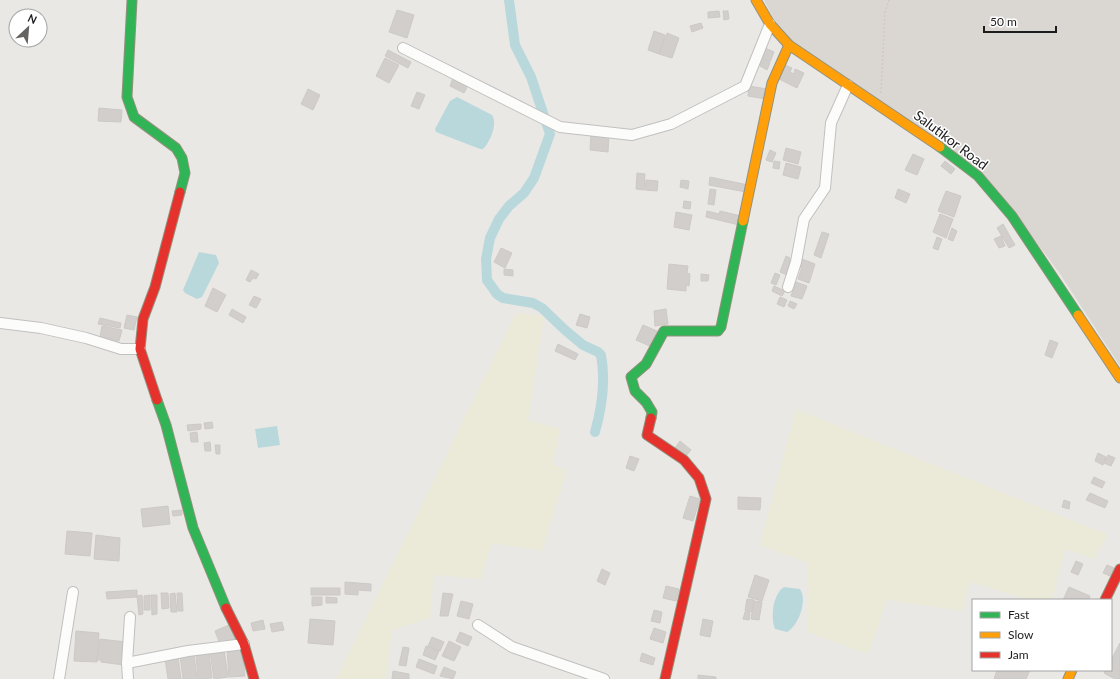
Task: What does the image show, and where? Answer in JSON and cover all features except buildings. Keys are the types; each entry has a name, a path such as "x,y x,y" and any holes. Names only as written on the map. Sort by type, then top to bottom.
{"street":[{"path":"132,0 127,97 134,117 176,148 182,158 185,173 155,287 143,319 140,349 166,425 193,528 217,589 244,644 254,679"},
{"name":"Salutikor Road","path":"756,0 770,24 789,45 956,158 978,176 1012,216 1120,378"},
{"path":"403,48 536,113 560,127 632,135 670,124 722,100 745,86 770,24"},
{"path":"665,679 706,499 699,478 684,460 647,435 652,412 646,402 635,391 631,378 646,364 664,331 718,331 721,327 772,83 789,45"},
{"path":"788,287 796,262 804,219 825,188 831,123 848,85"},
{"path":"0,323 48,330 86,338 121,349 140,349"},
{"path":"1105,599 1120,569"},
{"path":"59,679 73,592"},
{"path":"128,679 127,663 130,617"},
{"path":"478,625 512,647 604,679"},
{"path":"127,663 188,651 244,644"}],"path":[{"path":"880,107 885,12 889,0"}],"shaded area":[{"path":"764,0 1120,0 1120,366 1060,274 1012,209 976,169 792,43 775,22"}],"green space":[{"path":"516,313 544,316 528,420 560,429 553,465 567,470 542,551 492,543 481,579 434,575 430,618 392,630 386,679 336,679"},
{"path":"796,409 1108,535 1094,559 1065,549 1052,599 1026,599 970,582 962,611 887,600 868,654 807,632 808,563 760,545"}],"water":[{"path":"457,97 492,115 494,119 494,128 483,149 436,132 435,129 450,101"},
{"path":"199,252 216,255 219,263 202,297 197,299 185,293 183,290"},
{"path":"277,426 280,445 258,448 255,429"},
{"path":"784,587 800,589 803,600 801,613 798,619 787,632 775,629 773,618 775,600 780,590"}],"waterway":[{"path":"509,0 515,45 531,77 550,134 534,178 524,193 509,206 499,219 490,238 486,259 487,280 497,294 503,298 533,303 542,308 583,345 601,355 603,384 600,413 595,432"}],"traffic: fast":[{"path":"132,0 127,97 134,117 176,148 182,158 185,173 180,192"},
{"path":"940,147 978,176 1012,216 1078,315"},
{"path":"651,418 652,412 646,402 635,391 631,377 646,364 664,331 718,331 721,327 743,221"},
{"path":"157,400 166,425 193,528 226,608"}],"traffic: slow":[{"path":"756,0 770,24 789,45 940,147"},
{"path":"743,221 772,83 789,45"},
{"path":"1078,315 1120,378"},
{"path":"1068,679 1072,671"}],"traffic: jam":[{"path":"157,400 140,349 143,319 155,287 180,192"},
{"path":"651,418 647,435 684,460 699,478 706,499 665,679"},
{"path":"1105,599 1120,569"},
{"path":"226,608 244,644 254,679"}]}
